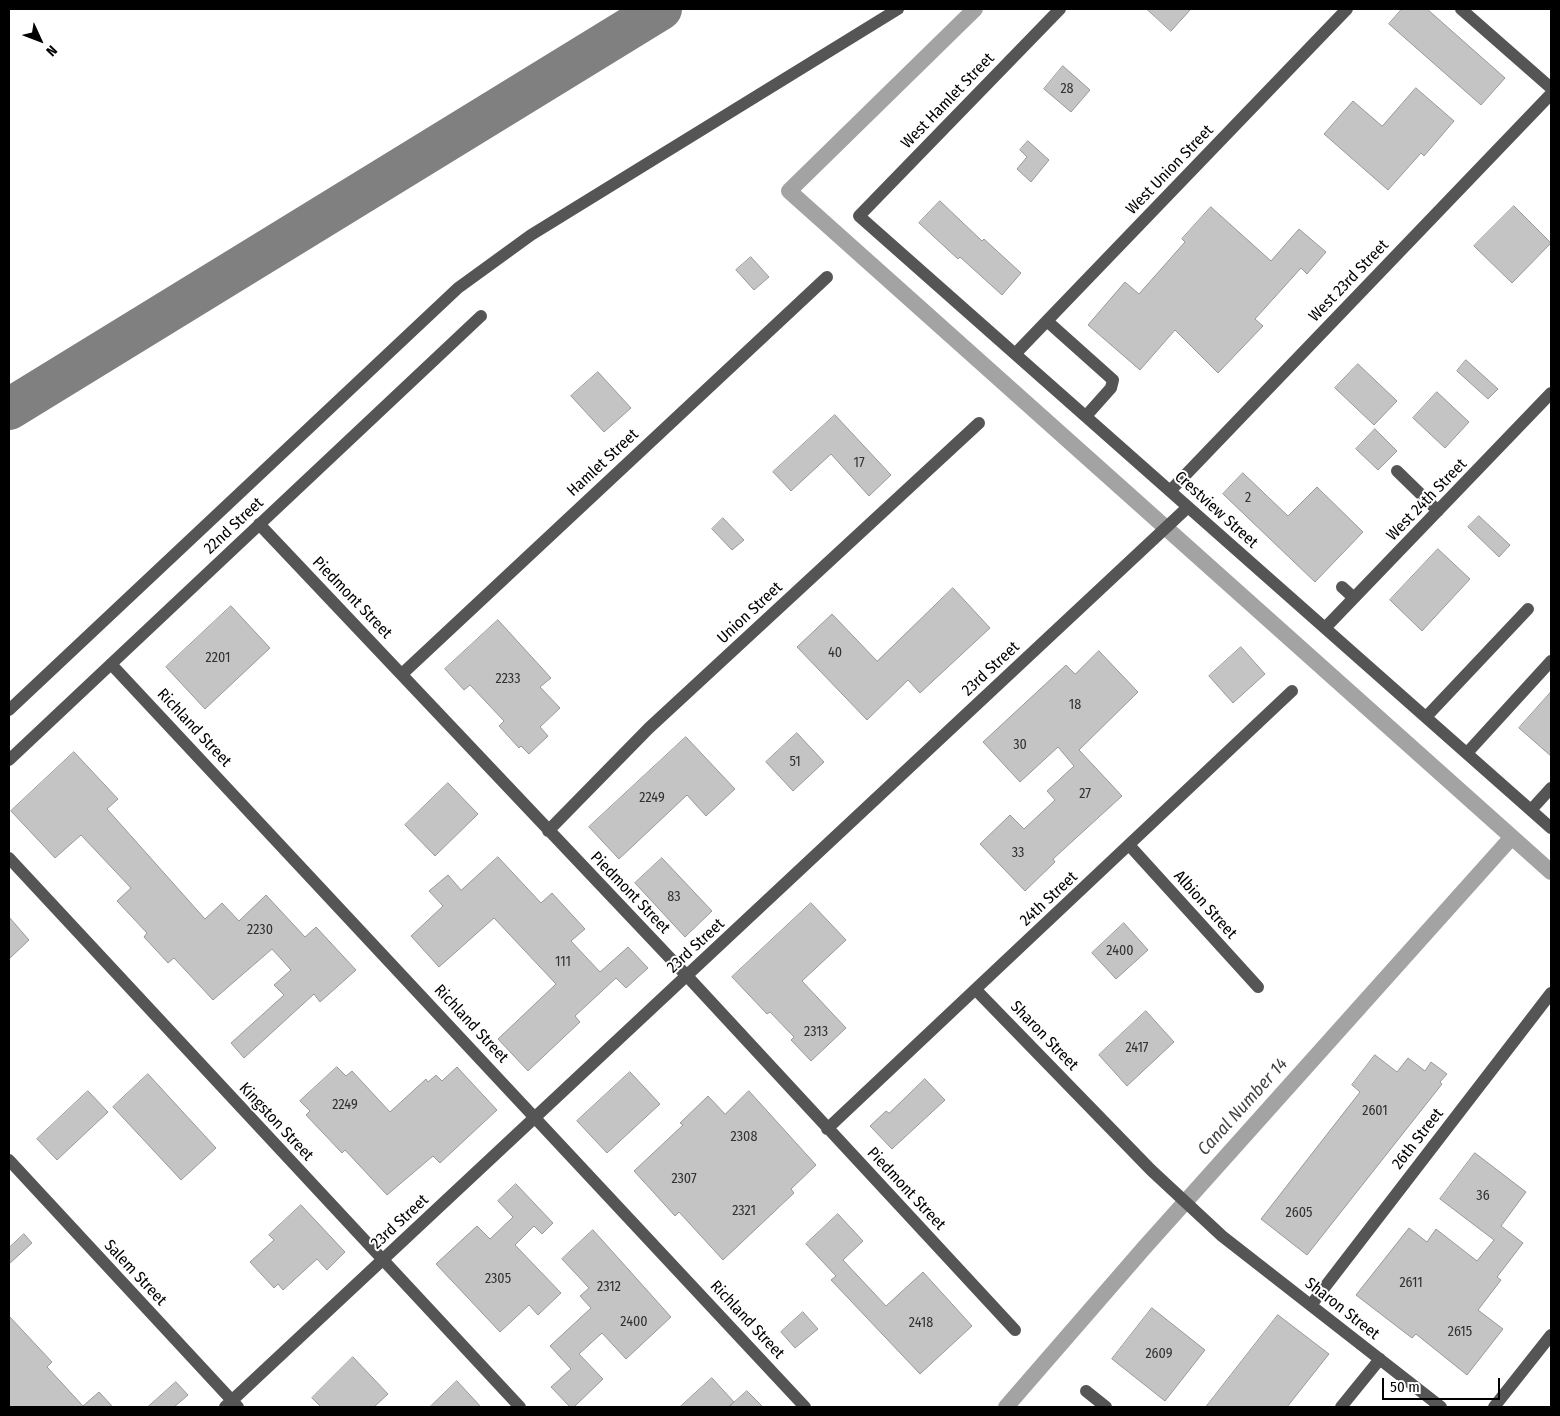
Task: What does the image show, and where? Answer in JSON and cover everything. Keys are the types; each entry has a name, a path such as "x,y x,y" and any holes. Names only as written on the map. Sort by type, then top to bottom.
{"street":[{"path":"9,710 458,288 531,236 898,9"},
{"name":"West Hamlet Street","path":"859,216 1060,9"},
{"name":"West Union Street","path":"1016,353 1347,9"},
{"path":"1461,9 1551,88"},
{"name":"West 23rd Street","path":"1170,491 1551,94"},
{"name":"Crestview Street","path":"859,216 1551,828"},
{"name":"Hamlet Street","path":"402,674 827,277"},
{"name":"22nd Street","path":"9,760 481,316"},
{"path":"1046,321 1113,380 1111,388 1086,416"},
{"name":"West 24th Street","path":"1326,628 1551,394"},
{"name":"Union Street","path":"548,831 650,728 979,423"},
{"path":"1397,471 1438,511"},
{"name":"23rd Street","path":"232,1405 382,1260 1188,507"},
{"name":"Piedmont Street","path":"260,524 687,976 1015,1330"},
{"path":"1342,587 1354,598"},
{"path":"1426,717 1528,609"},
{"path":"1467,753 1551,661"},
{"name":"Richland Street","path":"111,664 805,1407"},
{"name":"24th Street","path":"827,1129 1292,691"},
{"path":"1531,810 1551,788"},
{"name":"Albion Street","path":"1129,845 1258,987"},
{"name":"Kingston Street","path":"9,858 520,1407"},
{"name":"Sharon Street","path":"976,990 1151,1170 1222,1236 1441,1407"},
{"name":"26th Street","path":"1311,1305 1551,993"},
{"name":"Salem Street","path":"9,1160 232,1405"},
{"path":"1494,1407 1551,1335"},
{"path":"1340,1407 1380,1359"},
{"path":"1086,1391 1106,1407"}],"building":[{"path":"1147,9 1191,9 1171,31"},
{"path":"1402,9 1427,9 1505,78 1481,105 1389,24"},
{"path":"1063,66 1090,90 1071,112 1044,89"},
{"path":"1416,88 1454,121 1424,156 1421,153 1388,190 1324,134 1353,101 1382,126"},
{"path":"1028,141 1049,160 1031,182 1017,169 1027,157 1020,150"},
{"path":"940,201 982,241 984,239 1021,273 1002,295 960,257 958,259 919,223"},
{"path":"1514,206 1551,243 1512,283 1474,246"},
{"path":"1211,207 1271,261 1299,229 1326,252 1307,274 1301,268 1255,319 1263,326 1218,373 1175,330 1140,370 1088,325 1125,282 1139,294 1185,242 1182,239"},
{"path":"751,257 769,277 754,290 736,270"},
{"path":"1466,360 1498,389 1488,399 1457,371"},
{"path":"1358,364 1397,401 1374,425 1335,388"},
{"path":"598,372 631,408 604,432 571,396"},
{"path":"1437,392 1469,422 1445,448 1413,418"},
{"path":"835,415 891,475 869,496 831,454 791,491 773,472"},
{"path":"1375,429 1397,451 1378,470 1356,449"},
{"path":"1243,473 1288,516 1317,487 1363,532 1315,582 1223,494"},
{"path":"1479,516 1510,545 1499,557 1468,527"},
{"path":"723,518 744,540 732,550 712,529"},
{"path":"1438,549 1470,579 1422,631 1390,600"},
{"path":"953,588 990,628 920,693 908,680 867,720 797,647 832,614 877,661"},
{"path":"231,606 270,648 205,709 166,667"},
{"path":"498,620 551,678 540,687 560,708 540,727 548,736 529,754 521,746 519,748 499,726 504,721 470,685 464,690 445,669"},
{"path":"1241,647 1265,674 1233,703 1209,676"},
{"path":"1099,651 1138,692 1079,750 1122,796 1053,859 1055,862 1025,891 980,844 1010,815 1024,829 1055,800 1047,791 1074,766 1058,747 1020,782 983,742 1066,665 1075,674"},
{"path":"1551,692 1551,756 1519,728"},
{"path":"797,733 824,762 793,791 766,762"},
{"path":"686,737 735,789 706,816 687,795 619,859 589,827"},
{"path":"74,752 118,799 107,809 205,919 222,903 239,921 266,895 305,937 316,927 356,970 320,1002 314,994 244,1058 231,1043 284,995 274,985 291,970 272,949 213,1000 174,958 168,963 144,937 147,933 117,901 131,888 81,835 55,858 11,811"},
{"path":"448,783 478,814 435,856 405,825"},
{"path":"498,857 541,903 552,893 585,929 571,941 600,972 628,947 648,968 626,988 616,978 575,1016 580,1022 528,1071 498,1039 556,984 494,918 439,967 411,936 443,906 429,891 448,875 461,890"},
{"path":"662,858 712,911 685,937 635,883"},
{"path":"811,903 846,940 802,981 846,1028 811,1061 791,1040 794,1037 770,1012 767,1014 732,977"},
{"path":"9,917 29,940 9,959"},
{"path":"1124,923 1148,950 1116,979 1092,953"},
{"path":"1146,1011 1174,1042 1127,1086 1099,1055"},
{"path":"1375,1055 1397,1072 1408,1058 1425,1071 1431,1062 1447,1074 1440,1082 1442,1084 1307,1255 1261,1219 1360,1092 1352,1085"},
{"path":"337,1067 346,1076 352,1071 390,1112 426,1079 428,1082 436,1075 442,1081 457,1067 497,1110 440,1163 433,1156 387,1195 345,1150 342,1153 306,1115 310,1111 300,1101"},
{"path":"630,1072 660,1104 607,1153 577,1121"},
{"path":"148,1074 216,1148 181,1180 113,1107"},
{"path":"925,1079 945,1100 892,1149 870,1126 886,1111 889,1113"},
{"path":"88,1091 108,1112 57,1160 37,1139"},
{"path":"749,1091 816,1165 791,1189 794,1193 723,1260 679,1212 675,1216 634,1171 683,1125 680,1123 708,1096 725,1114"},
{"path":"1475,1153 1526,1192 1501,1226 1523,1243 1497,1277 1501,1280 1478,1310 1503,1329 1467,1375 1416,1334 1412,1338 1356,1295 1409,1228 1427,1242 1436,1229 1477,1261 1494,1240 1440,1199"},
{"path":"516,1184 553,1223 542,1234 534,1226 515,1245 561,1293 538,1315 529,1305 500,1332 436,1264 477,1226 490,1239 513,1217 498,1201"},
{"path":"301,1205 345,1252 327,1270 317,1259 283,1290 278,1284 274,1288 250,1262 274,1240 269,1235"},
{"path":"838,1214 863,1241 843,1260 886,1306 923,1272 972,1326 920,1374 831,1280 836,1276 806,1244"},
{"path":"593,1230 671,1317 626,1359 602,1333 579,1354 603,1379 574,1407 570,1407 551,1387 571,1369 550,1346 591,1308 580,1296 589,1288 562,1259"},
{"path":"24,1234 32,1243 9,1264 9,1248"},
{"path":"1152,1308 1205,1350 1165,1401 1112,1359"},
{"path":"803,1312 818,1329 795,1348 781,1332"},
{"path":"1278,1315 1329,1354 1287,1407 1206,1407"},
{"path":"9,1316 52,1362 47,1367 83,1406 99,1392 113,1407 9,1407"},
{"path":"353,1357 388,1394 374,1407 321,1407 312,1398"},
{"path":"712,1378 734,1402 728,1407 680,1407"},
{"path":"457,1381 481,1407 430,1407"},
{"path":"176,1382 188,1395 174,1407 148,1407"},
{"path":"747,1391 763,1407 729,1407"}],"waterway":[{"path":"975,9 789,191 1551,872"},
{"name":"Canal Number 14","path":"1006,1407 1144,1248 1512,837"}],"taxiway":[{"path":"9,409 661,9"}]}
